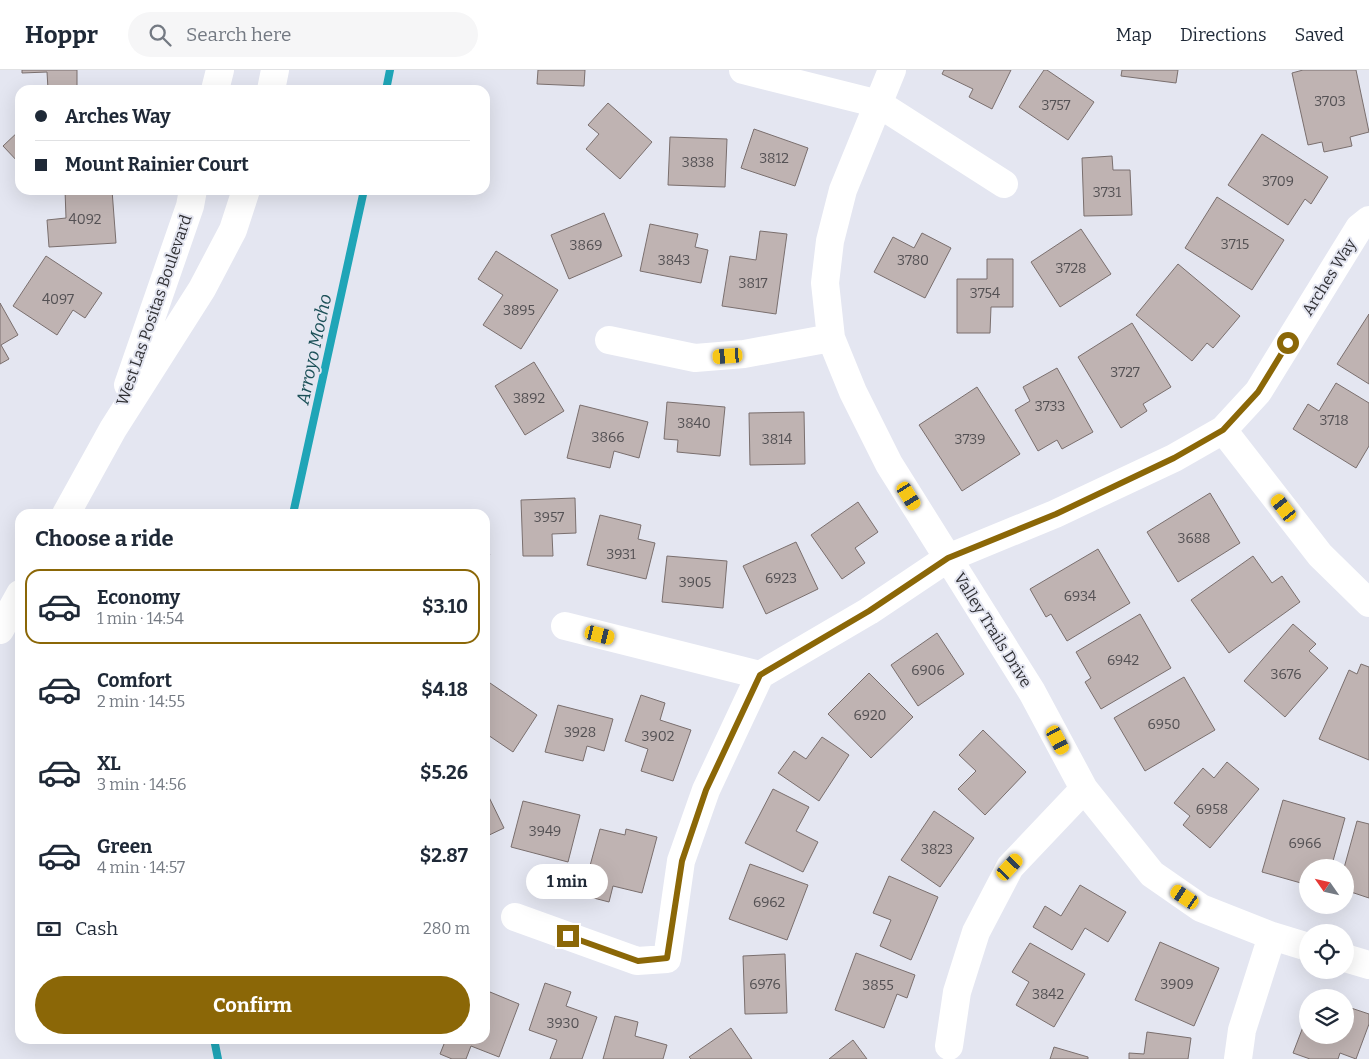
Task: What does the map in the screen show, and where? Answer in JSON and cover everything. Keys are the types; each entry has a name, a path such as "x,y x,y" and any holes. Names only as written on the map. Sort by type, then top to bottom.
{"street":[{"path":"217,85 220,70"},
{"path":"272,85 275,70"},
{"path":"743,70 879,104 1004,184"},
{"name":"Valley Trails Drive","path":"892,70 843,190 830,241 825,284 831,338 853,392 890,464 1032,692 1084,789 1152,874 1201,908 1272,936 1299,944"},
{"name":"West Las Positas Boulevard","path":"113,429 190,206 192,195"},
{"name":"West Las Positas Boulevard","path":"69,509 113,429 202,289 233,230 244,195"},
{"name":"Arches Way","path":"760,675 869,611 948,558 1056,514 1174,458 1223,430 1258,392 1359,228 1369,220"},
{"path":"609,340 695,358 744,354 831,338"},
{"path":"1223,430 1320,555 1369,604"},
{"path":"0,630 15,603"},
{"path":"515,917 638,961 667,958 682,861 706,790 760,675 564,626"},
{"path":"949,1046 957,992 976,932 1010,867 1084,789"},
{"path":"1238,1059 1242,1030 1272,936"},
{"path":"1354,961 1369,965"}],"building":[{"path":"22,70 77,70 77,85 48,85 47,72 22,73"},
{"path":"538,70 585,70 584,86 537,84"},
{"path":"944,70 1011,70 992,109 969,97 973,89 942,74"},
{"path":"1044,70 1047,70 1094,102 1068,140 1019,107"},
{"path":"1122,70 1178,70 1176,83 1121,76"},
{"path":"1303,70 1356,70 1369,132 1350,137 1352,146 1324,152 1322,142 1308,145 1292,73"},
{"path":"608,103 652,142 620,179 586,149 599,134 588,125"},
{"path":"754,129 808,148 795,186 741,168"},
{"path":"1262,134 1328,177 1311,204 1305,199 1288,225 1228,185"},
{"path":"15,135 15,159 3,146"},
{"path":"670,137 727,139 725,187 668,185"},
{"path":"1112,156 1113,170 1130,170 1132,215 1084,216 1082,158"},
{"path":"65,195 112,195 116,243 49,247 47,220 66,218"},
{"path":"1217,197 1284,240 1252,290 1185,248"},
{"path":"604,213 622,256 569,279 551,235"},
{"path":"650,224 698,234 695,247 708,250 701,283 640,271"},
{"path":"1081,229 1111,274 1060,307 1031,262"},
{"path":"760,231 787,234 776,314 722,306 730,256 756,260"},
{"path":"922,233 951,248 925,298 874,272 893,237 914,248"},
{"path":"496,251 558,290 521,349 483,325 503,295 478,279"},
{"path":"46,256 102,293 85,318 73,310 57,335 13,306"},
{"path":"987,259 1013,259 1013,307 991,307 990,333 957,333 957,279 987,279"},
{"path":"1178,264 1240,316 1213,348 1207,343 1192,361 1136,315"},
{"path":"0,303 18,335 1,345 9,359 0,364"},
{"path":"1369,314 1369,384 1337,364"},
{"path":"1132,323 1171,387 1143,404 1147,411 1121,428 1078,357"},
{"path":"534,362 564,411 525,435 495,386"},
{"path":"1057,368 1093,432 1062,449 1057,440 1038,451 1015,410 1030,401 1023,387"},
{"path":"1336,383 1369,403 1369,446 1356,468 1293,429 1308,404 1319,411"},
{"path":"977,387 1020,454 962,491 919,425"},
{"path":"667,402 725,407 720,456 677,452 678,440 664,439"},
{"path":"580,405 648,422 639,458 614,451 610,468 567,458"},
{"path":"804,412 805,464 750,465 749,413"},
{"path":"1210,493 1240,543 1178,582 1147,532"},
{"path":"575,498 576,533 552,534 553,556 523,556 521,500"},
{"path":"858,502 878,532 855,548 865,563 842,579 811,535"},
{"path":"600,515 641,525 638,539 655,543 646,579 587,565"},
{"path":"796,542 818,589 766,614 743,566"},
{"path":"1098,549 1130,603 1067,641 1051,614 1046,617 1030,589"},
{"path":"667,556 727,561 723,608 662,602"},
{"path":"1253,556 1272,583 1282,576 1300,602 1229,653 1191,600"},
{"path":"1140,614 1171,668 1101,709 1085,682 1091,678 1076,652"},
{"path":"1293,624 1316,644 1309,651 1328,668 1285,717 1244,681"},
{"path":"937,633 964,674 918,706 891,665"},
{"path":"1361,664 1369,667 1369,760 1319,739 1349,670 1357,674"},
{"path":"869,673 913,717 871,758 828,714"},
{"path":"1184,677 1215,730 1145,771 1114,718"},
{"path":"490,683 537,715 513,752 490,736"},
{"path":"641,695 665,703 660,720 691,730 673,781 641,771 648,749 625,741"},
{"path":"558,705 613,719 604,751 587,746 583,761 545,752"},
{"path":"983,730 1026,772 985,815 958,789 976,771 959,755"},
{"path":"822,737 849,755 819,801 778,773 794,751 806,759"},
{"path":"1227,762 1259,789 1210,848 1183,825 1190,816 1174,803 1203,768 1214,778"},
{"path":"773,789 809,807 796,831 818,842 803,872 745,843"},
{"path":"490,799 504,828 490,835"},
{"path":"1283,800 1345,818 1334,859 1299,859 1299,882 1262,872"},
{"path":"523,801 580,815 568,862 511,847"},
{"path":"934,811 974,838 940,887 901,860"},
{"path":"1357,821 1369,824 1369,898 1354,893 1354,859 1346,859"},
{"path":"600,829 625,835 626,829 657,837 642,893 613,886 609,902 582,895"},
{"path":"750,864 808,885 787,940 729,919"},
{"path":"889,876 938,897 911,960 880,946 891,920 873,913"},
{"path":"1080,885 1126,912 1108,942 1085,928 1072,950 1033,927 1045,906 1061,916"},
{"path":"1160,942 1219,968 1194,1026 1135,1000"},
{"path":"1030,943 1085,974 1054,1027 1016,1005 1029,982 1012,972"},
{"path":"856,953 915,975 907,998 897,994 884,1028 835,1010"},
{"path":"785,954 787,1013 745,1014 743,956"},
{"path":"545,983 571,992 566,1006 597,1017 582,1059 550,1059 557,1040 529,1030"},
{"path":"490,992 519,1004 499,1057 471,1046 466,1059 452,1059 440,1054 444,1044 490,1044"},
{"path":"1354,1009 1369,1014 1369,1024 1356,1059 1340,1053 1338,1059 1310,1059 1293,1053 1299,1037 1299,1044 1354,1044"},
{"path":"615,1016 638,1022 635,1036 667,1045 663,1059 603,1059"},
{"path":"731,1028 752,1059 691,1059 689,1057"},
{"path":"1147,1032 1191,1038 1188,1059 1129,1059 1129,1053 1144,1054"},
{"path":"853,1040 867,1059 829,1059"},
{"path":"1054,1047 1088,1057 1088,1059 1050,1059"}],"waterway":[{"name":"Arroyo Mocho","path":"387,85 390,70"},
{"name":"Arroyo Mocho","path":"294,509 363,195"},
{"name":"Arroyo Mocho","path":"215,1044 218,1059"}],"route":[{"path":"568,936 638,961 667,958 682,861 706,790 760,675 869,611 948,558 1056,514 1174,458 1223,430 1258,392 1288,343"}]}
